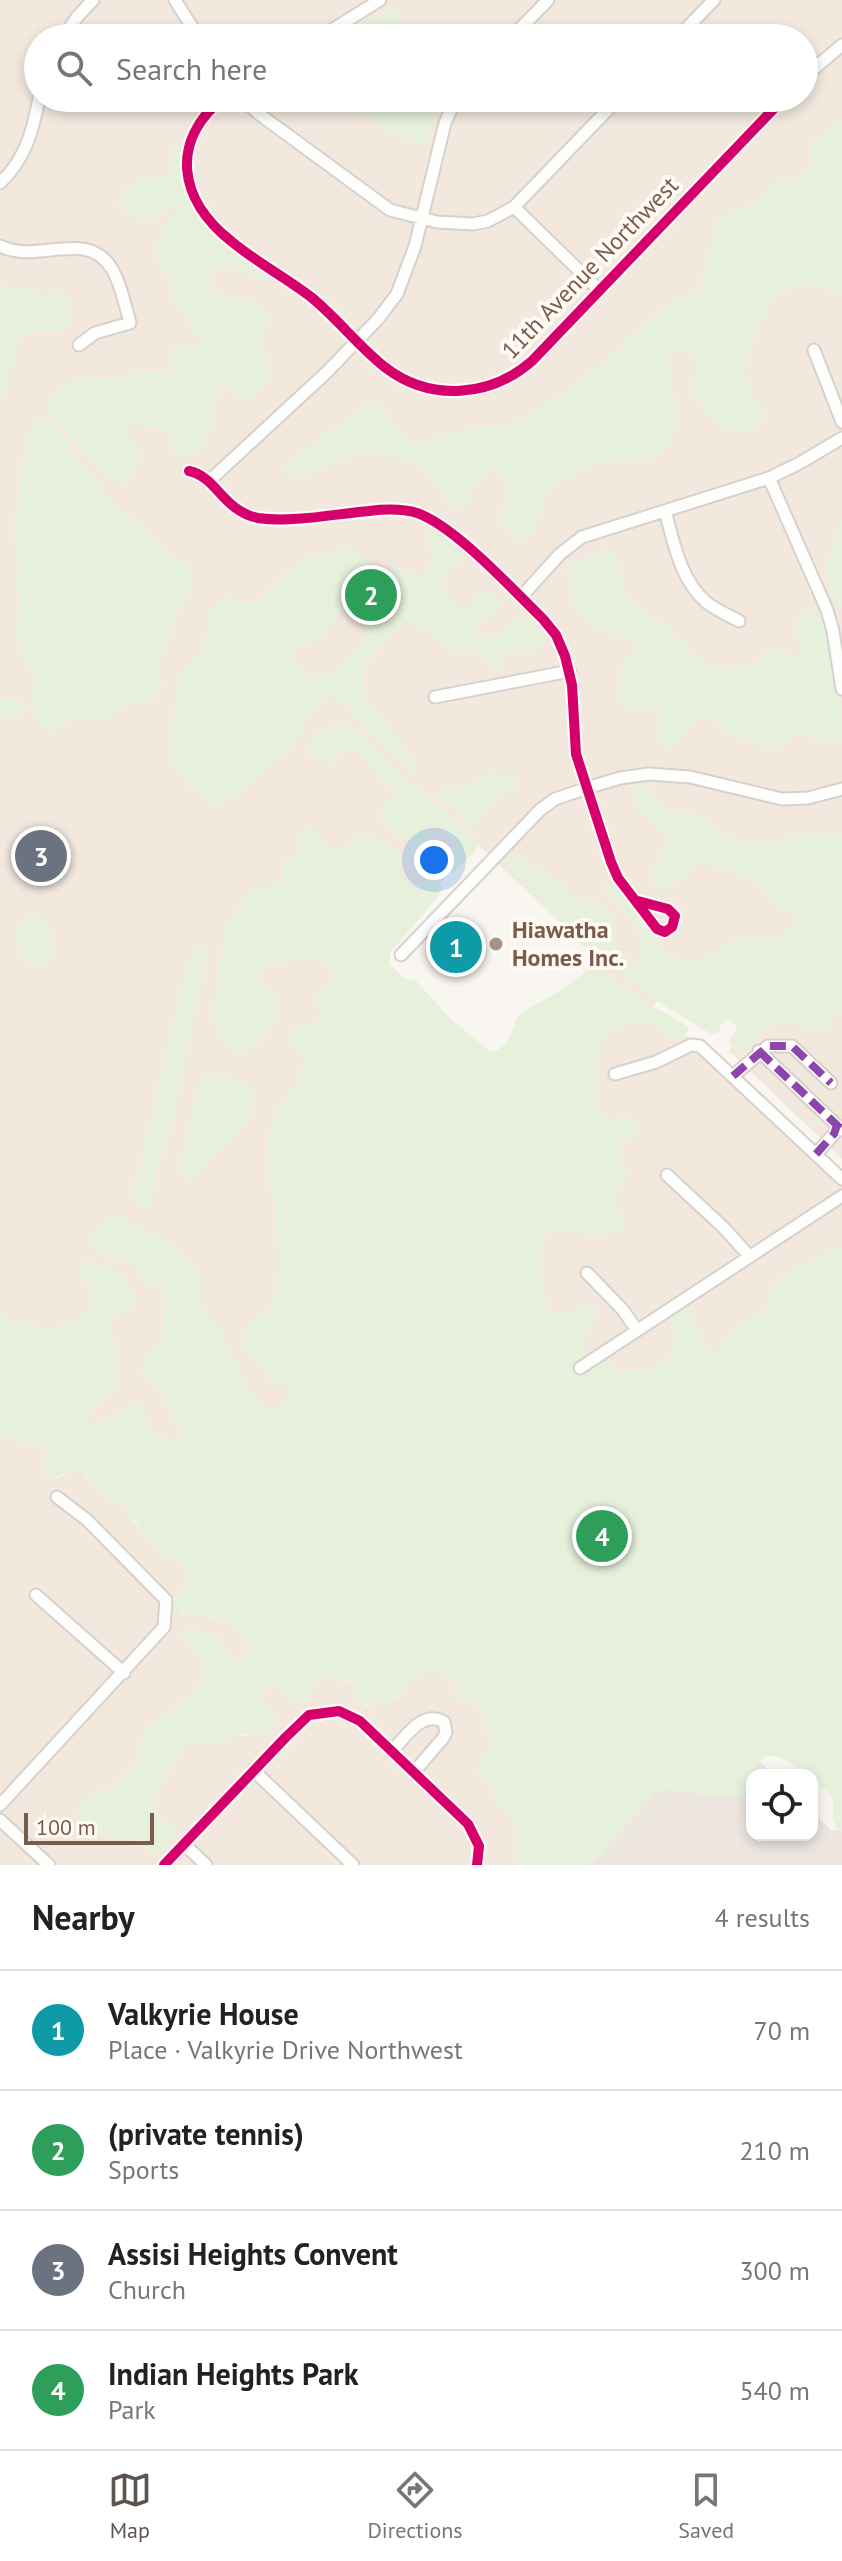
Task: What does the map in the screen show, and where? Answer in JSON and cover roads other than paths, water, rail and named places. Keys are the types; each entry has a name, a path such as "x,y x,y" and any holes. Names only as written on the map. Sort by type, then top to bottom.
{"street":[{"path":"72,24 93,0"},
{"path":"175,0 190,24"},
{"path":"341,24 380,0"},
{"path":"525,24 548,0"},
{"path":"691,24 714,0"},
{"path":"818,66 841,47"},
{"path":"0,183 25,151 35,112"},
{"name":"11th Avenue Northwest","path":"210,112 201,121 185,156 189,183 201,208 231,241 307,294 386,368 411,382 441,390 491,386 506,381 532,361 771,112"},
{"path":"257,112 378,203 403,215 457,224 488,221 514,207 606,112"},
{"path":"208,482 358,340 397,294 409,267 450,112"},
{"path":"514,207 599,290"},
{"path":"0,246 23,254 78,247 106,260 116,277 130,323 95,333 79,345"},
{"path":"814,350 842,422"},
{"path":"521,597 575,541 769,478 842,438"},
{"path":"189,471 201,475 234,508 257,517 282,519 388,509 418,513 440,523 521,597 550,626 561,645 570,671 575,748 587,788 615,872 638,901"},
{"path":"769,478 823,600 833,631 842,689"},
{"path":"665,511 681,565 693,587 711,606 739,621"},
{"path":"435,697 570,671"},
{"path":"401,955 540,810 555,799 637,775 663,774 705,780 782,799 808,798 842,789"},
{"path":"615,1074 656,1062 691,1045 705,1049 842,1179"},
{"path":"733,1076 768,1046 792,1046 831,1083"},
{"path":"759,1051 840,1128 816,1154"},
{"path":"667,1175 750,1257"},
{"path":"580,1368 842,1196"},
{"path":"587,1273 622,1309 637,1330"},
{"path":"0,1805 164,1627 166,1600 87,1520 57,1497"},
{"path":"36,1595 124,1673"},
{"path":"164,1865 309,1715 339,1711 360,1721 468,1824 479,1846 477,1865"},
{"path":"391,1752 420,1722 431,1718 444,1722 444,1737 414,1772"},
{"path":"253,1770 353,1865"},
{"path":"0,1820 49,1865"},
{"path":"184,1844 206,1865"}],"place":[{"name":"(private tennis)","path":"371,595"},
{"name":"Assisi Heights Convent","path":"41,856"},
{"name":"Hiawatha Homes Inc.","path":"496,944"},
{"name":"Valkyrie House","path":"456,947"},
{"name":"Indian Heights Park","path":"602,1536"}]}
